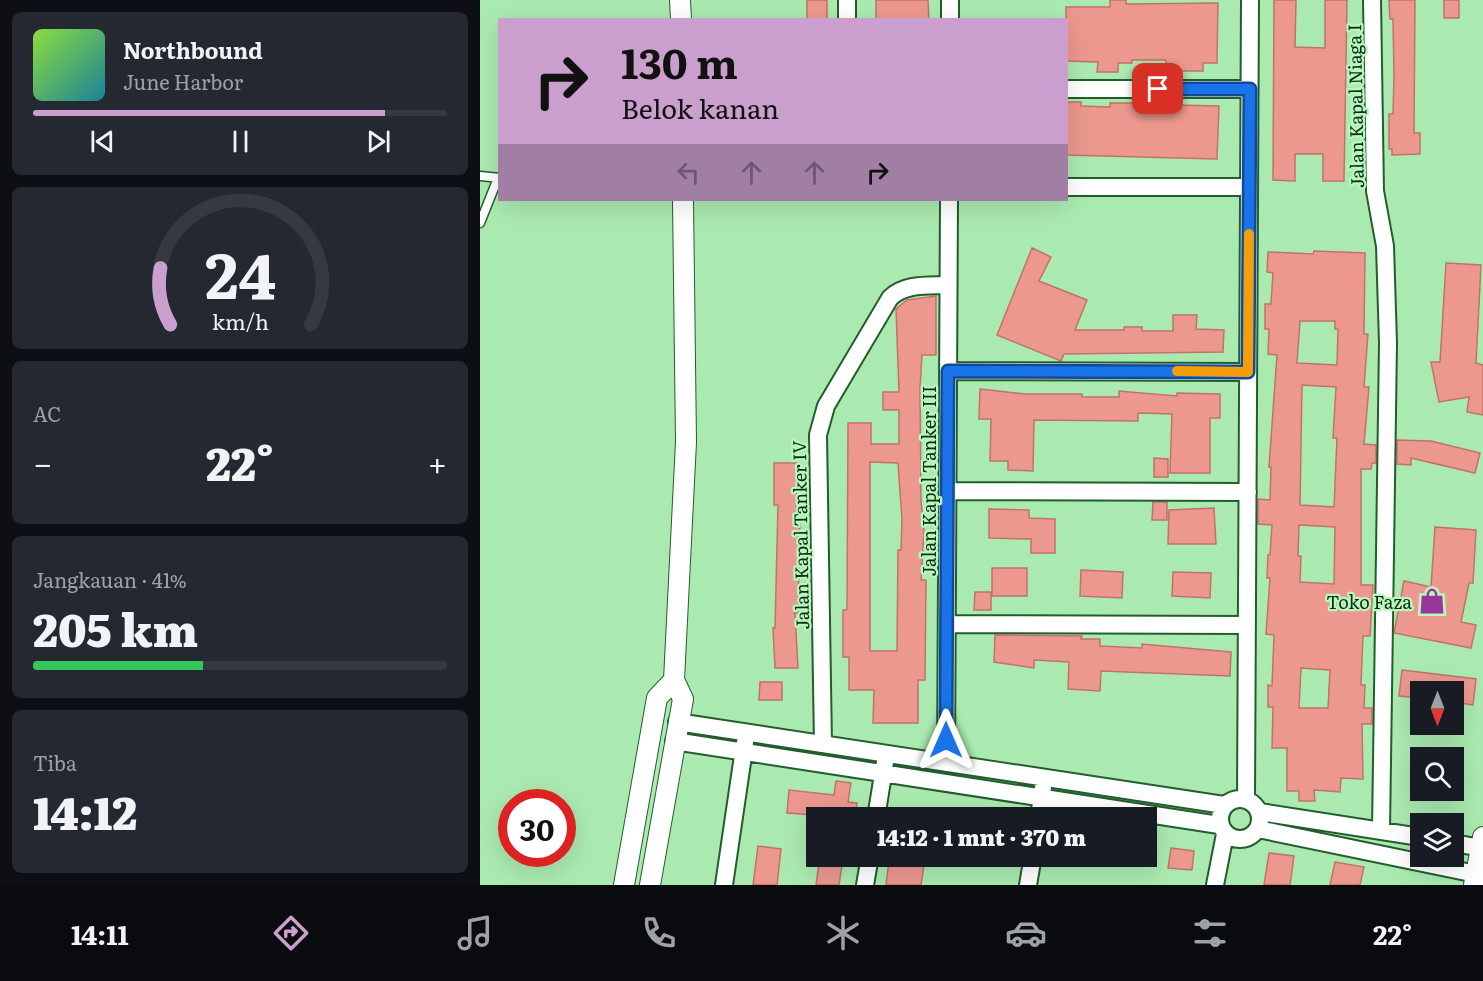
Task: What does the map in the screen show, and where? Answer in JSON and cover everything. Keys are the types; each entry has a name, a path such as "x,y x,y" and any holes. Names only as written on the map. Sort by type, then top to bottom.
{"street":[{"path":"680,0 681,18"},
{"path":"847,0 847,18"},
{"path":"950,0 950,18"},
{"path":"1246,799 1250,0"},
{"name":"Jalan Kapal Niaga I","path":"1372,0 1375,191 1385,246 1388,343 1381,831"},
{"path":"1068,89 1250,89"},
{"path":"1068,187 1249,187"},
{"path":"650,885 683,699 674,680 686,442 683,201"},
{"name":"Jalan Kapal Tanker III","path":"946,763 949,201"},
{"name":"Jalan Kapal Tanker IV","path":"823,744 818,435 826,406 890,298 897,291 910,287 948,285"},
{"path":"948,371 1248,372"},
{"path":"948,491 1248,492"},
{"path":"947,624 1247,625"},
{"path":"624,885 657,698 674,680"},
{"path":"676,731 747,732 1224,805 1234,798 1246,799 1260,812 1258,829"},
{"path":"676,731 744,752 1042,797 1222,829 1243,839 1258,829 1475,880 1482,842 1464,843"},
{"path":"724,885 747,732"},
{"path":"878,807 886,753"},
{"path":"1041,807 1044,778"},
{"path":"1215,885 1224,805"},
{"path":"1260,812 1410,835"},
{"path":"866,885 868,867"},
{"path":"1028,885 1031,867"}],"lane":[{"path":"480,176 498,178"},
{"path":"480,224 498,180"}],"building":[{"path":"807,0 827,0 827,18 807,18"},
{"path":"876,0 928,0 929,18 876,18"},
{"path":"1110,0 1126,0 1126,4 1218,3 1217,63 1203,63 1203,71 1166,71 1166,60 1132,60 1132,63 1118,63 1118,72 1097,72 1098,62 1068,61 1066,7 1110,7"},
{"path":"1274,0 1296,0 1295,47 1325,48 1325,0 1347,0 1344,181 1323,181 1323,154 1295,154 1295,181 1273,180"},
{"path":"1389,0 1415,0 1414,133 1420,133 1420,154 1392,155 1392,149 1389,149 1389,114 1393,114 1394,76 1393,19 1390,19"},
{"path":"1444,0 1459,0 1459,18 1444,18"},
{"path":"1153,99 1177,99 1177,105 1219,106 1217,159 1068,155 1068,102 1081,102 1081,106 1110,107 1110,103 1153,103"},
{"path":"1032,248 1051,257 1039,281 1087,300 1075,330 1124,330 1124,327 1142,327 1142,331 1173,331 1173,315 1197,315 1196,329 1224,330 1223,352 1064,354 1061,361 997,335"},
{"path":"1314,251 1365,253 1364,334 1368,334 1364,387 1369,387 1364,444 1376,445 1376,463 1372,463 1371,469 1361,469 1361,585 1373,585 1370,636 1363,636 1361,685 1365,685 1364,708 1372,708 1372,724 1362,724 1363,779 1341,778 1340,792 1314,790 1315,801 1299,801 1299,791 1287,791 1287,748 1272,748 1273,707 1268,707 1268,685 1272,686 1274,635 1266,634 1270,578 1267,578 1268,555 1270,555 1272,525 1258,524 1258,499 1270,500 1271,467 1269,467 1277,355 1268,354 1269,329 1265,329 1265,304 1271,304 1273,273 1267,272 1268,252 1313,254","holes":["1300,321 1335,321 1335,329 1338,329 1337,365 1297,363","1302,385 1336,387 1333,438 1337,438 1334,507 1300,505","1299,525 1335,527 1334,584 1300,582 1301,556 1298,556","1301,668 1330,670 1328,708 1299,708"]},
{"path":"1446,263 1481,265 1476,363 1483,365 1483,415 1467,412 1469,397 1439,402 1431,362 1440,362"},
{"path":"936,296 936,355 922,355 920,388 921,501 924,531 921,580 926,580 925,680 918,680 918,723 873,723 874,690 849,690 849,657 843,657 843,610 847,610 848,423 871,423 871,444 899,444 899,410 883,410 883,392 899,392 896,309 907,300","holes":["870,462 898,463 902,519 901,550 898,550 897,651 870,651"]},
{"path":"980,389 1026,394 1082,394 1082,397 1119,397 1119,391 1177,396 1177,393 1220,394 1220,418 1210,418 1210,473 1170,473 1172,414 1138,413 1138,421 1034,420 1033,471 1008,470 1008,461 990,461 991,419 979,419"},
{"path":"1397,440 1431,441 1480,453 1475,473 1411,458 1411,465 1397,464"},
{"path":"1154,458 1168,459 1168,477 1154,477"},
{"path":"774,463 797,463 796,518 800,518 798,613 795,613 798,668 775,668 773,628 775,628 778,505 774,505"},
{"path":"1153,502 1167,502 1167,520 1152,520"},
{"path":"1214,508 1216,544 1168,544 1169,510"},
{"path":"989,509 1029,510 1029,518 1055,519 1055,553 1031,553 1031,539 989,538"},
{"path":"1435,527 1476,530 1473,583 1469,583 1461,622 1476,625 1471,648 1394,633 1404,581 1431,587"},
{"path":"992,568 1027,568 1027,596 992,596"},
{"path":"1081,570 1123,572 1122,598 1080,596"},
{"path":"1173,572 1211,573 1210,598 1172,596"},
{"path":"975,592 991,592 991,610 974,610"},
{"path":"995,635 1082,636 1081,639 1100,639 1100,646 1142,648 1142,644 1231,652 1230,676 1101,671 1100,691 1068,689 1069,662 1034,660 1034,668 994,662"},
{"path":"1402,670 1476,679 1473,705 1464,704 1464,681 1410,681 1410,697 1399,696"},
{"path":"760,682 782,682 782,700 759,700"},
{"path":"836,781 851,783 848,802 857,803 856,807 806,807 806,814 787,813 789,790 834,795"},
{"path":"758,846 781,849 777,885 753,885"},
{"path":"1171,848 1194,851 1192,870 1168,868"},
{"path":"1269,853 1294,856 1290,885 1264,885"},
{"path":"1335,862 1364,867 1360,885 1330,885"},
{"path":"818,867 842,867 839,885 816,885"},
{"path":"888,867 924,867 921,885 886,885"}],"slow traffic":[{"path":"1177,371 1248,372 1249,234"}],"place":[{"name":"Toko Faza","path":"1432,601"}],"route":[{"path":"946,740 948,371 1248,372 1250,89 1158,89"}]}
